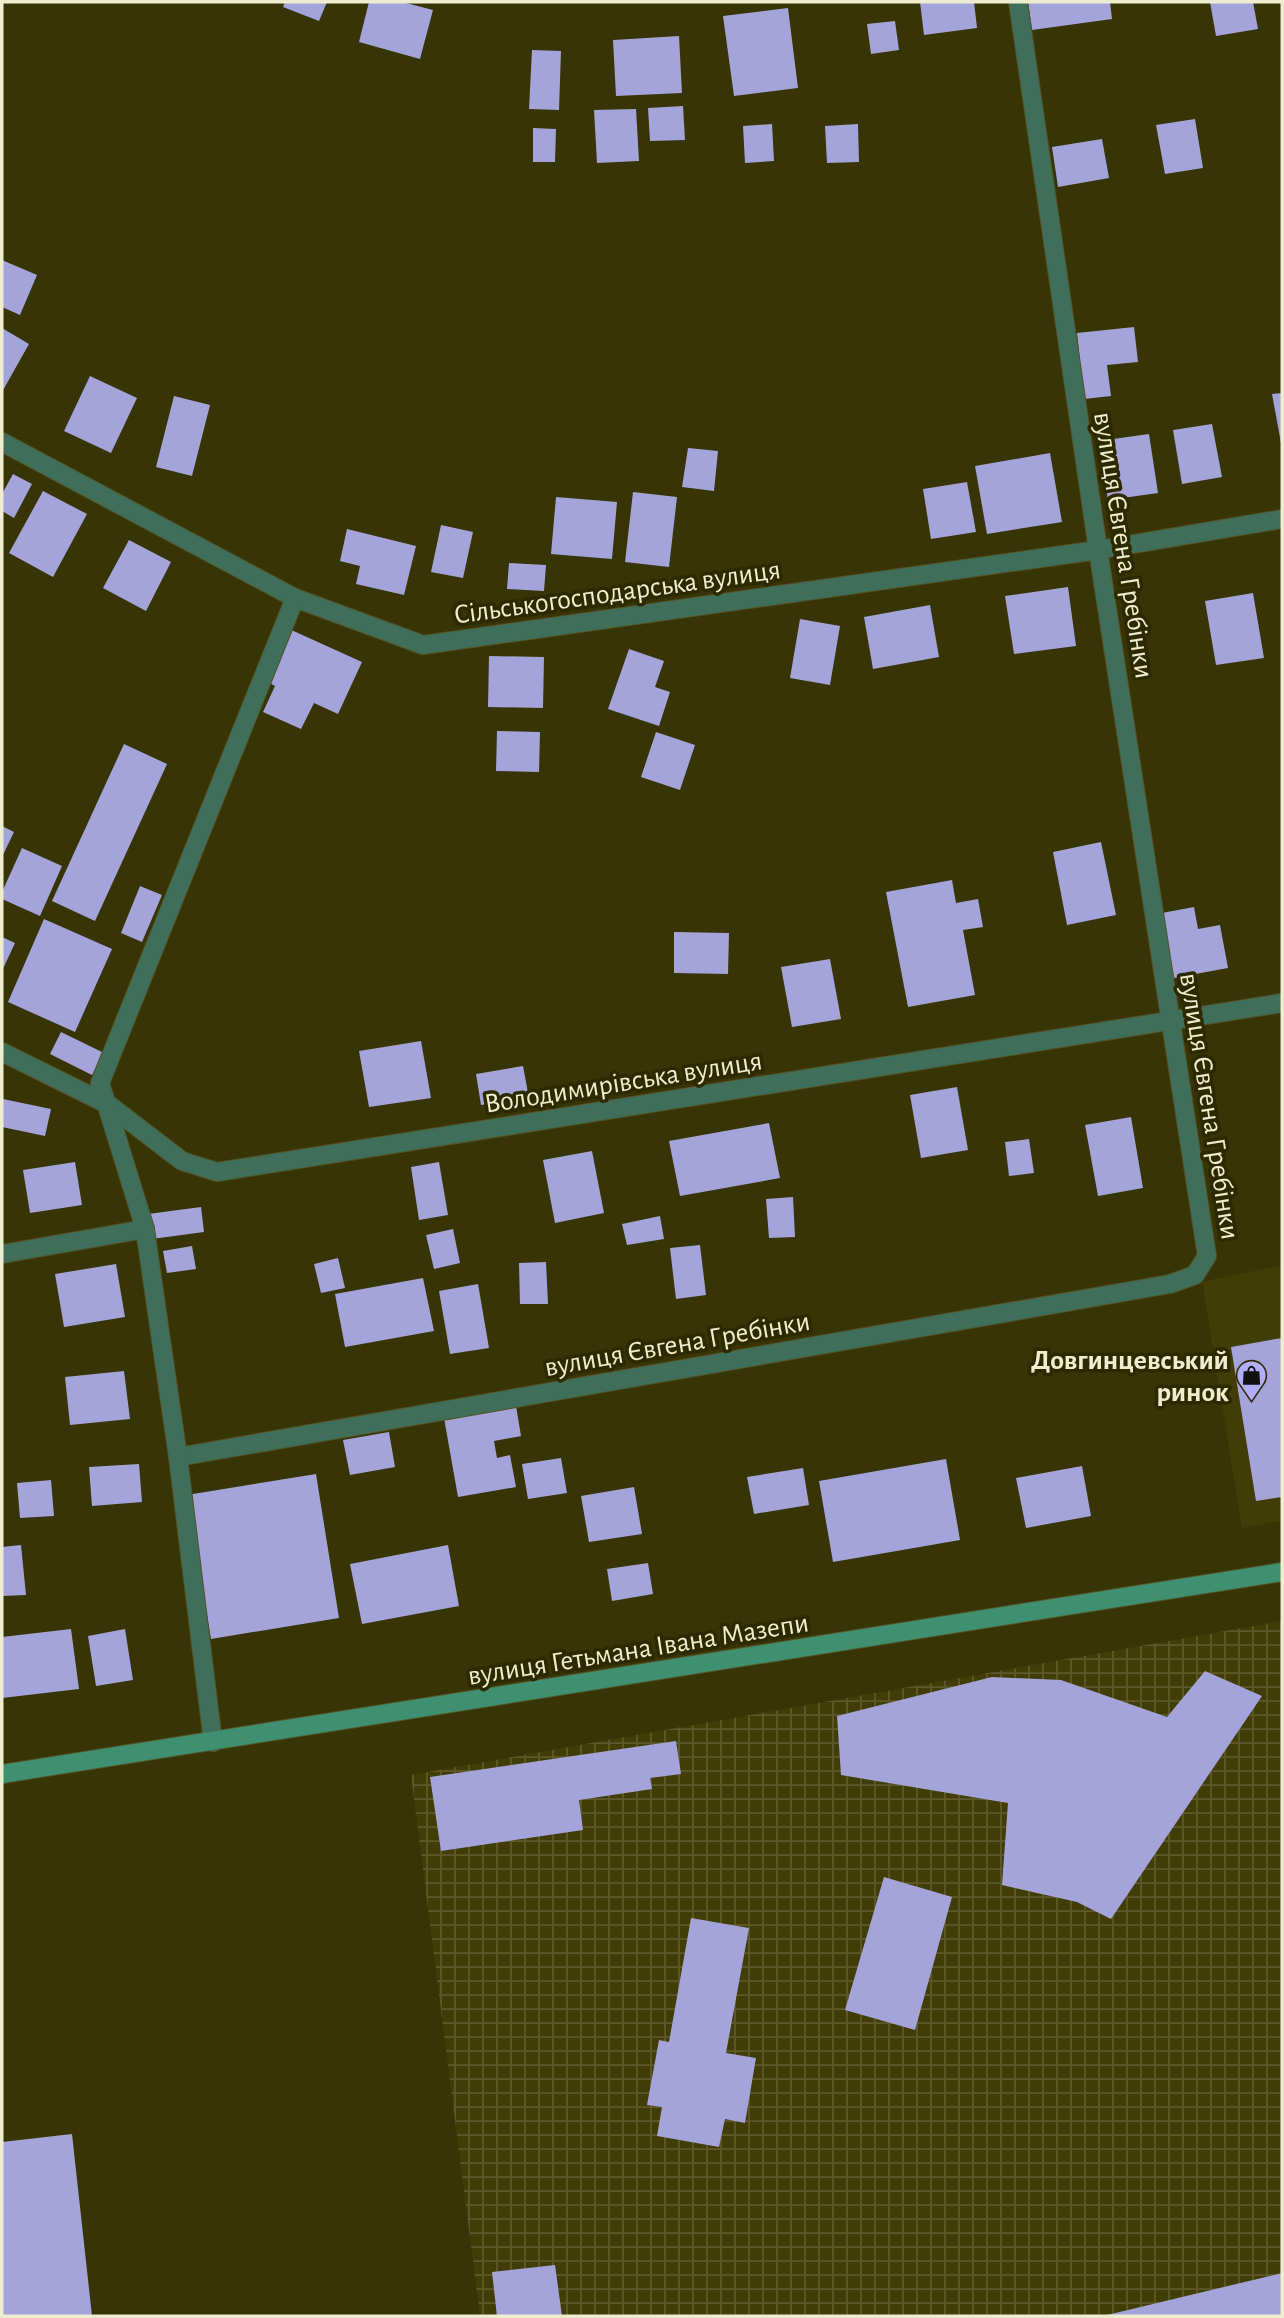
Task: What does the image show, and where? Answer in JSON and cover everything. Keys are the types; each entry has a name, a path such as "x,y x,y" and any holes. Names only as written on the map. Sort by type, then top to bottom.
{"main road":[{"name":"вулиця Гетьмана Івана Мазепи","path":"2,1774 1282,1572"}],"street":[{"name":"вулиця Євгена Гребінки","path":"178,1457 1171,1284 1195,1275 1208,1256 1098,550 1018,2"},
{"name":"Сільськогосподарська вулиця","path":"2,442 295,598 423,645 1098,550 1282,519"},
{"path":"213,1742 178,1457 145,1228 100,1083 295,598"},
{"name":"Володимирівська вулиця","path":"2,1052 109,1105 182,1161 217,1172 1282,1003"},
{"path":"2,1254 145,1228"}],"shaded area":[{"name":"Довгинцевський ринок","path":"1282,1265 1282,1521 1242,1528 1202,1282"},
{"path":"1282,1621 1282,2316 480,2316 411,1775"}],"building":[{"path":"285,2 327,2 319,21 283,7"},
{"path":"369,2 402,2 433,10 420,59 359,42"},
{"path":"920,2 974,2 977,28 924,35"},
{"path":"1028,2 1110,2 1112,19 1032,30"},
{"path":"1210,2 1253,2 1258,29 1216,36"},
{"path":"788,8 798,88 734,96 723,16"},
{"path":"895,21 899,50 871,54 867,24"},
{"path":"679,36 682,93 616,96 613,40"},
{"path":"532,50 561,51 559,110 529,109"},
{"path":"683,106 685,140 650,141 648,108"},
{"path":"636,109 639,161 597,163 594,110"},
{"path":"1195,119 1203,168 1165,174 1156,125"},
{"path":"772,124 774,161 745,163 743,126"},
{"path":"858,124 859,162 827,163 825,126"},
{"path":"533,128 556,129 555,162 533,162"},
{"path":"1102,139 1109,178 1058,187 1052,147"},
{"path":"2,260 37,275 20,315 2,307"},
{"path":"1134,327 1138,362 1107,365 1111,396 1084,399 1077,333"},
{"path":"2,328 29,344 2,392"},
{"path":"90,376 137,398 111,453 64,431"},
{"path":"1282,393 1282,443 1281,443 1272,394"},
{"path":"174,396 210,405 192,476 156,467"},
{"path":"1212,424 1222,477 1182,484 1173,430"},
{"path":"1149,434 1158,493 1108,500 1099,441"},
{"path":"688,448 718,451 714,491 682,487"},
{"path":"1050,453 1062,522 987,534 975,466"},
{"path":"13,474 32,484 14,518 2,511 2,494"},
{"path":"967,482 976,532 931,539 923,489"},
{"path":"43,491 87,514 53,577 9,553"},
{"path":"633,492 677,497 669,567 625,562"},
{"path":"556,497 617,502 612,559 551,554"},
{"path":"441,525 473,532 463,578 431,572"},
{"path":"347,529 416,546 404,595 356,584 360,566 340,561"},
{"path":"129,540 171,562 146,611 103,588"},
{"path":"509,563 546,565 544,591 507,589"},
{"path":"1068,587 1076,646 1014,654 1005,596"},
{"path":"1253,593 1264,658 1216,665 1205,601"},
{"path":"930,605 939,657 873,669 864,617"},
{"path":"800,619 840,626 830,685 790,678"},
{"path":"287,628 362,662 338,714 314,703 301,729 263,712 275,686 264,680"},
{"path":"629,649 664,661 655,687 670,692 659,726 608,709"},
{"path":"489,656 544,657 543,708 488,707"},
{"path":"497,731 540,732 539,772 496,771"},
{"path":"656,732 695,745 680,790 641,777"},
{"path":"124,744 167,764 95,921 52,901"},
{"path":"2,826 14,832 2,857"},
{"path":"1101,842 1116,915 1067,925 1053,852"},
{"path":"22,848 62,866 40,916 2,899 2,892"},
{"path":"952,880 956,903 978,899 983,927 963,930 975,995 908,1007 886,892"},
{"path":"140,886 162,895 142,942 121,933"},
{"path":"1194,907 1198,929 1220,925 1228,968 1174,978 1162,913"},
{"path":"44,919 112,949 75,1032 8,1002"},
{"path":"674,932 729,933 728,974 674,973"},
{"path":"2,937 15,943 2,971"},
{"path":"830,959 841,1019 792,1027 781,967"},
{"path":"61,1032 104,1053 92,1075 50,1054"},
{"path":"421,1041 431,1098 369,1107 359,1051"},
{"path":"523,1066 529,1098 481,1105 476,1074"},
{"path":"957,1087 968,1150 921,1158 910,1095"},
{"path":"3,1099 51,1109 45,1136 2,1127"},
{"path":"1131,1117 1143,1188 1098,1196 1085,1125"},
{"path":"769,1123 780,1178 680,1196 669,1141"},
{"path":"1029,1139 1034,1173 1009,1176 1005,1142"},
{"path":"592,1151 604,1213 555,1223 543,1160"},
{"path":"75,1162 82,1205 30,1213 23,1170"},
{"path":"439,1162 448,1215 419,1220 411,1167"},
{"path":"793,1197 795,1237 769,1238 766,1199"},
{"path":"201,1207 204,1232 152,1239 148,1214"},
{"path":"660,1216 664,1239 627,1245 622,1224"},
{"path":"453,1229 460,1263 434,1269 426,1235"},
{"path":"700,1245 706,1295 676,1299 670,1248"},
{"path":"192,1246 196,1269 167,1273 163,1251"},
{"path":"338,1258 345,1288 321,1293 314,1264"},
{"path":"546,1262 548,1304 520,1304 519,1263"},
{"path":"116,1264 125,1317 64,1327 55,1274"},
{"path":"423,1278 434,1331 345,1347 335,1294"},
{"path":"478,1284 489,1348 450,1354 439,1291"},
{"path":"1282,1338 1282,1497 1256,1501 1231,1347"},
{"path":"124,1371 130,1419 70,1425 65,1377"},
{"path":"516,1406 521,1436 494,1441 497,1458 510,1455 516,1487 458,1497 444,1418"},
{"path":"389,1432 395,1467 350,1475 343,1440"},
{"path":"561,1458 567,1493 528,1499 522,1464"},
{"path":"946,1459 960,1540 833,1562 819,1481"},
{"path":"139,1464 142,1502 92,1506 89,1467"},
{"path":"1082,1466 1091,1516 1026,1528 1016,1478"},
{"path":"803,1468 809,1505 754,1514 747,1477"},
{"path":"316,1474 339,1618 211,1639 187,1495"},
{"path":"51,1480 54,1516 20,1518 17,1483"},
{"path":"634,1487 642,1534 589,1542 581,1496"},
{"path":"21,1545 26,1595 2,1596 2,1547"},
{"path":"448,1545 459,1606 362,1624 350,1564"},
{"path":"648,1563 653,1594 612,1601 607,1569"},
{"path":"71,1629 79,1689 2,1698 2,1637"},
{"path":"125,1629 133,1680 96,1686 88,1636"},
{"path":"1205,1671 1262,1696 1111,1919 1077,1902 1002,1885 1008,1803 841,1775 837,1716 992,1677 1061,1680 1167,1717"},
{"path":"676,1741 681,1774 650,1778 652,1789 579,1800 583,1830 441,1851 430,1777"},
{"path":"884,1877 952,1897 915,2030 845,2010"},
{"path":"691,1918 749,1928 726,2053 756,2058 745,2123 725,2119 719,2147 657,2136 662,2107 647,2105 659,2040 669,2042"},
{"path":"72,2134 92,2316 2,2316 2,2142"},
{"path":"555,2265 562,2316 497,2316 492,2272"},
{"path":"1282,2273 1282,2316 1107,2315"}],"place":[{"name":"Довгинцевський ринок","path":"1252,1402"}]}
